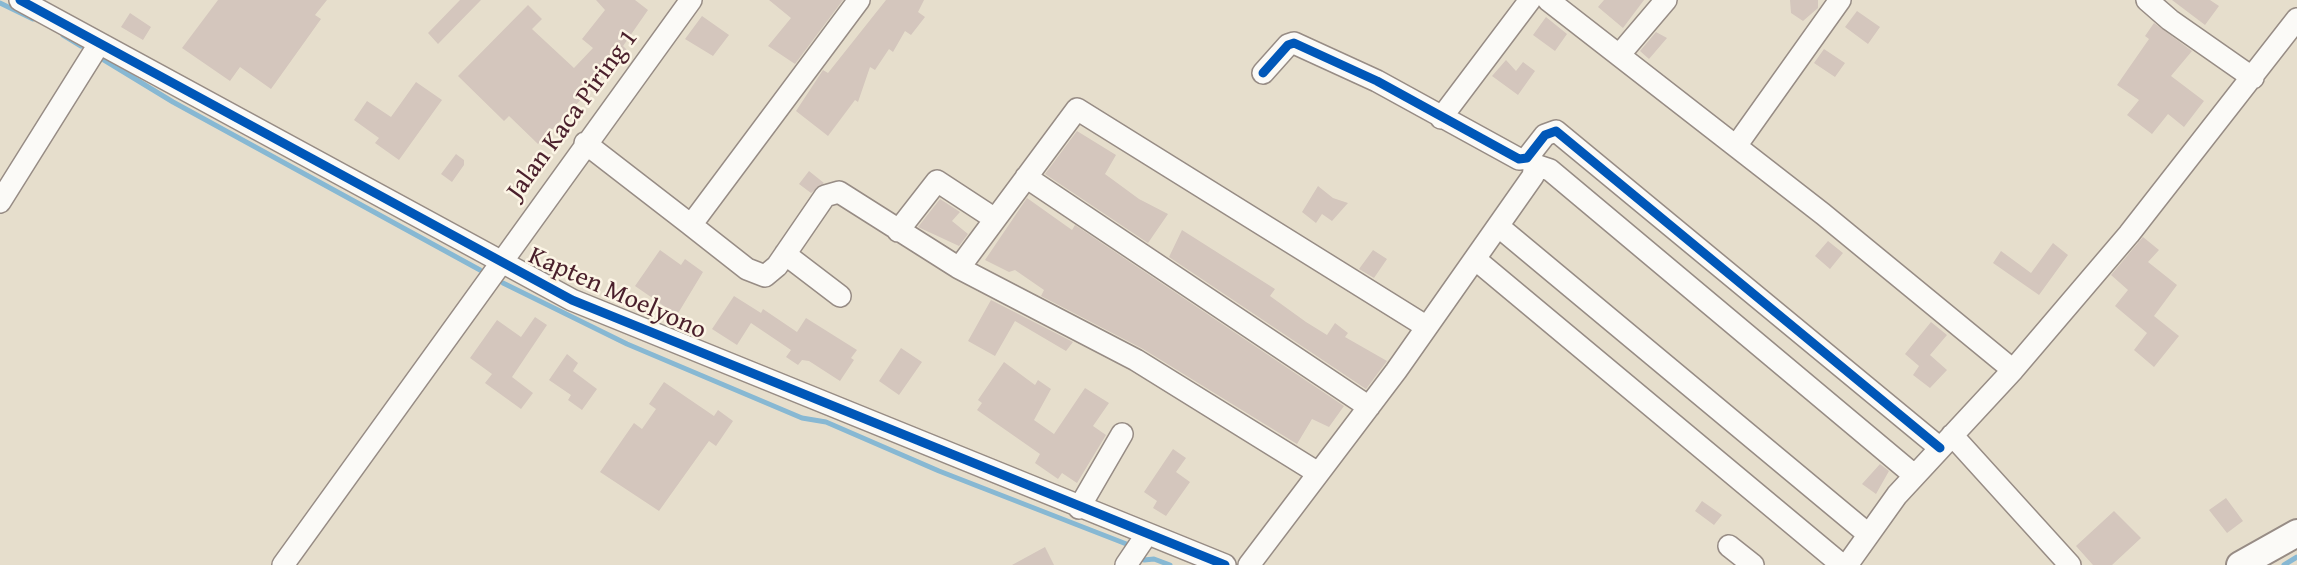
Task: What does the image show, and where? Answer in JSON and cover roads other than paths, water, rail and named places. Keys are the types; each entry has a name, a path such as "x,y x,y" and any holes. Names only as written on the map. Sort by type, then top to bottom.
{"main road":[{"path":"2240,565 2297,533"}],"street":[{"name":"Kapten Moelyono","path":"20,0 501,264 572,300 1225,565"},
{"name":"Jalan Kaca Piring 1","path":"283,565 691,0"},
{"path":"691,225 859,0"},
{"path":"1441,118 1530,0"},
{"path":"1548,0 1736,146 2013,370"},
{"path":"1620,54 1666,0"},
{"path":"1736,146 1840,0"},
{"path":"2147,0 2170,20 2253,78"},
{"path":"1847,565 1914,475 2013,370 2129,234 2297,19"},
{"path":"1263,73 1288,45 1294,43 1377,81 1520,159 1532,160 1550,170 1914,475"},
{"path":"0,202 99,44"},
{"path":"959,268 1077,108 1427,327"},
{"path":"1249,565 1427,327 1534,176 1532,160 1549,132 1560,133 1946,441 2070,565"},
{"path":"586,143 756,274 771,274 825,196 832,192 848,196 898,231 959,268 1136,360 1318,473"},
{"path":"1026,177 1368,407"},
{"path":"898,231 937,181 995,219"},
{"path":"1498,226 1868,534"},
{"path":"785,254 840,296"},
{"path":"1475,259 1842,565"},
{"path":"1079,508 1122,433"},
{"path":"1126,565 1147,534"},
{"path":"1729,546 1753,565"}],"waterway":[{"path":"0,3 33,19"},
{"path":"63,35 81,46"},
{"path":"104,60 173,102 480,270"},
{"path":"503,283 627,344 802,418 826,422 939,471 1129,545"},
{"path":"2284,565 2297,557"},
{"path":"1144,560 1154,559 1170,565"}]}
